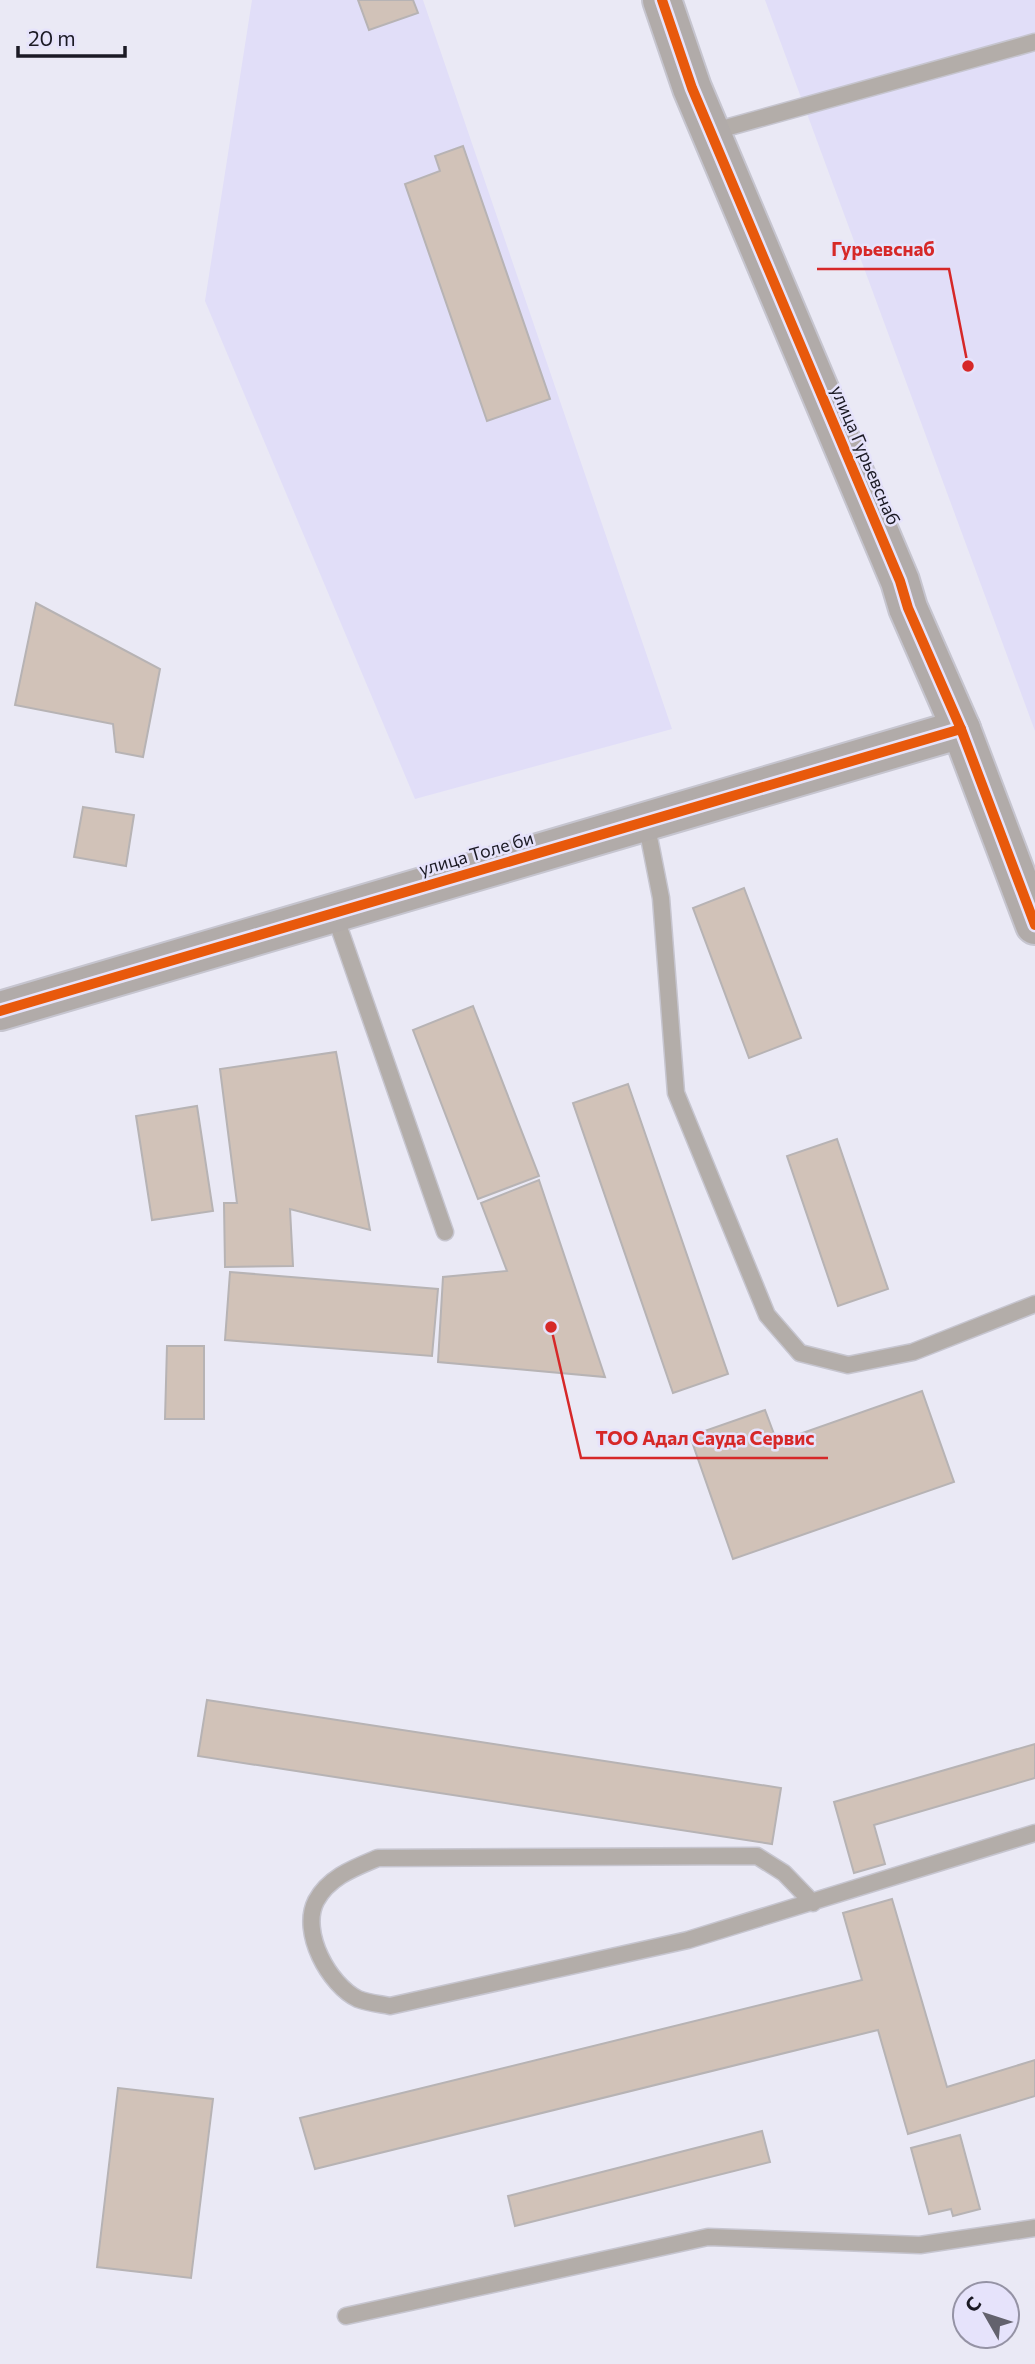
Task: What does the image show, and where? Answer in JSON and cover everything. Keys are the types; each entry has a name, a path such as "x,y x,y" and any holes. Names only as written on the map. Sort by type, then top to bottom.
{"street":[{"name":"улица Гурьевснаб","path":"662,0 711,132 900,581 908,608 961,729 1035,925"},
{"name":"улица Толе би","path":"0,1011 961,729"}],"lane":[{"path":"711,132 1035,42"},
{"path":"646,822 661,898 676,1093 767,1315 800,1353 848,1365 913,1352 1035,1304"},
{"path":"334,913 444,1232"},
{"path":"813,1903 784,1873 757,1856 378,1858 339,1874 315,1902 313,1936 327,1972 357,1998 390,2006 688,1940 813,1903 1035,1833"},
{"path":"346,2316 708,2237 920,2245 1035,2228"}],"shaded area":[{"path":"252,0 423,0 672,729 415,799 205,301"},
{"path":"765,0 1035,0 1035,731"}],"building":[{"path":"358,0 413,0 418,13 369,30"},
{"path":"463,146 550,399 487,421 405,184 440,171 435,156"},
{"path":"36,603 160,669 143,757 116,752 113,724 15,705"},
{"path":"83,807 134,815 126,866 74,857"},
{"path":"744,888 801,1038 749,1058 693,908"},
{"path":"473,1006 539,1176 478,1199 413,1030"},
{"path":"336,1052 370,1230 290,1209 293,1266 225,1267 224,1203 237,1203 220,1069"},
{"path":"628,1084 728,1374 673,1393 573,1103"},
{"path":"197,1106 213,1211 152,1220 136,1116"},
{"path":"837,1139 888,1289 838,1306 787,1156"},
{"path":"539,1180 605,1377 438,1362 443,1277 507,1271 481,1203"},
{"path":"230,1272 438,1289 432,1356 225,1340"},
{"path":"167,1346 204,1346 204,1419 165,1419"},
{"path":"922,1391 954,1482 733,1559 690,1436 765,1410 777,1442"},
{"path":"207,1700 781,1788 772,1844 198,1756"},
{"path":"1035,1744 1035,1778 874,1825 885,1864 854,1873 834,1802"},
{"path":"892,1899 947,2087 1035,2060 1035,2096 908,2134 878,2030 315,2169 300,2118 862,1980 843,1913"},
{"path":"118,2088 213,2099 191,2278 97,2267"},
{"path":"762,2131 770,2162 515,2226 508,2196"},
{"path":"960,2135 980,2209 953,2216 951,2209 929,2214 911,2148"}],"cycle path":[{"path":"662,0 692,88 961,729 1035,925"},
{"path":"0,1011 961,729"}],"place":[{"name":"Гурьевснаб","path":"968,366"},
{"name":"ТОО Адал Сауда Сервис","path":"551,1327"}]}
